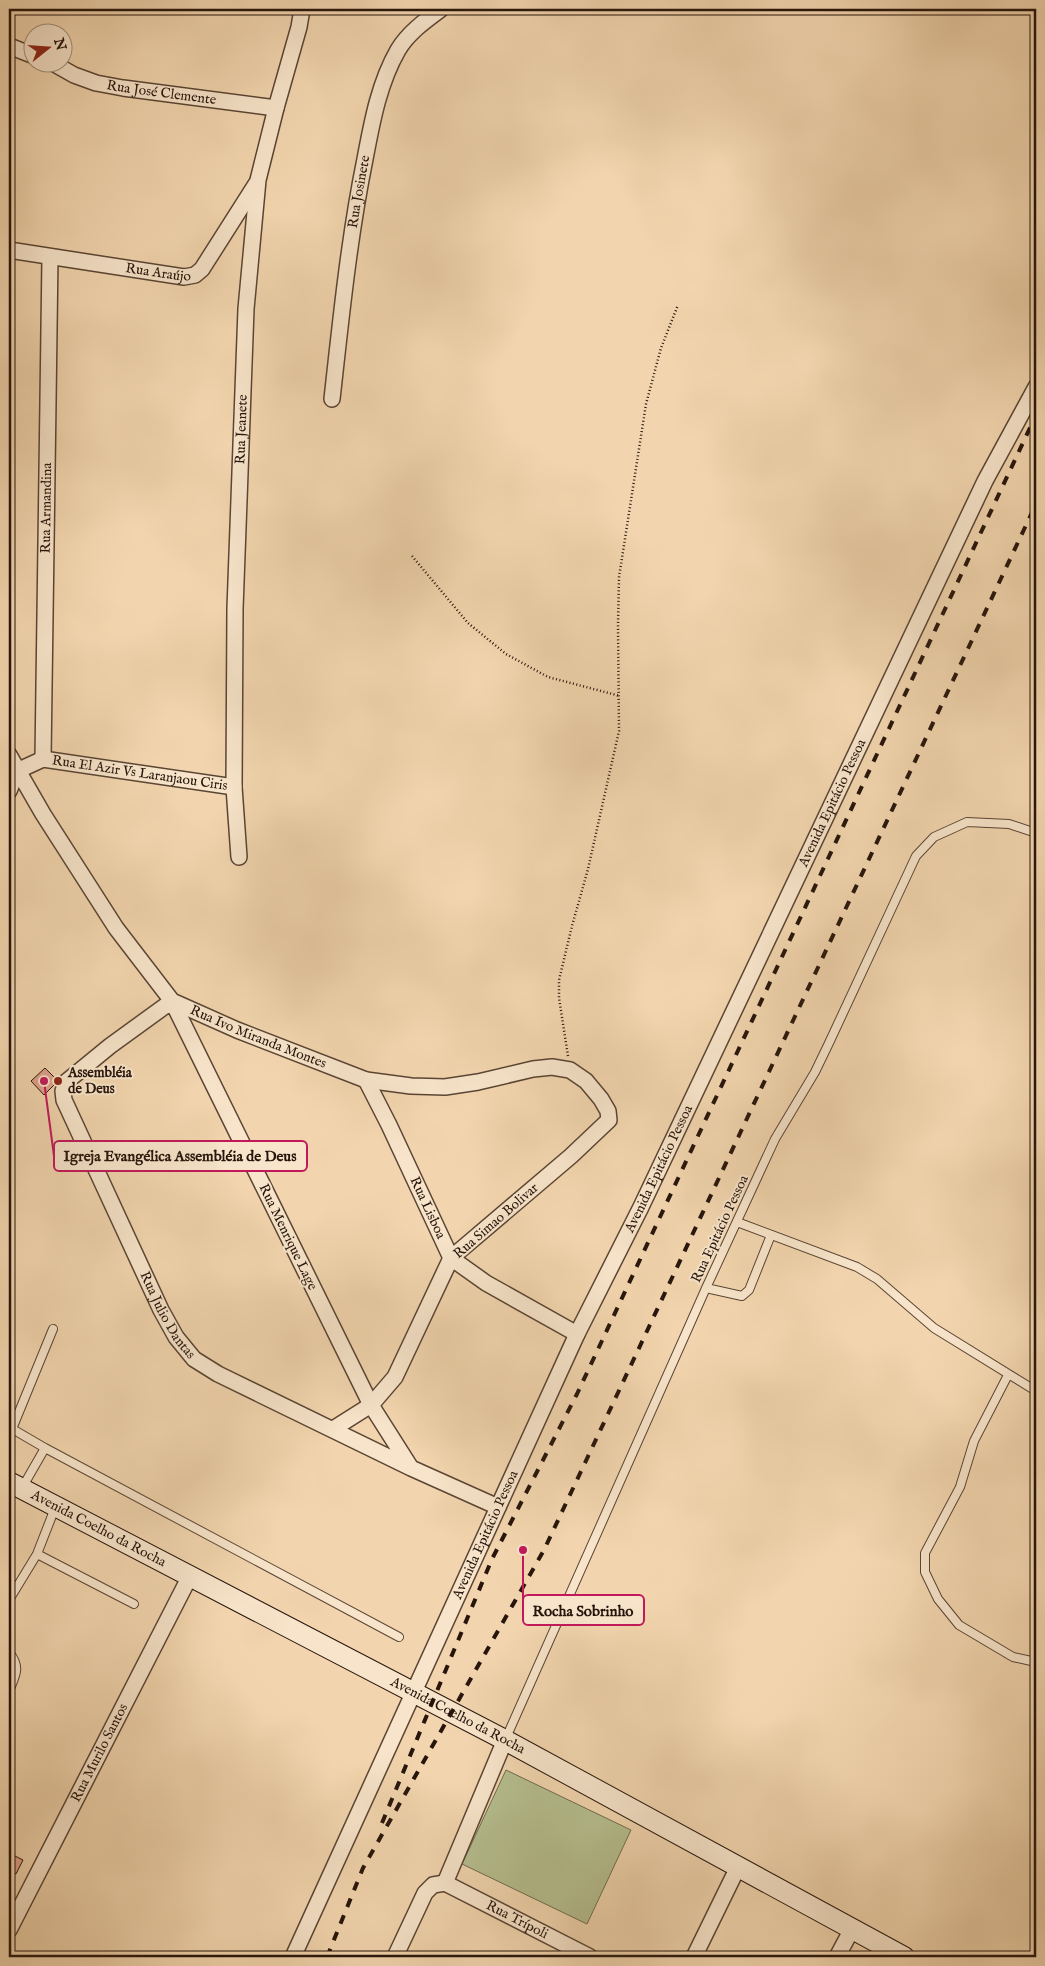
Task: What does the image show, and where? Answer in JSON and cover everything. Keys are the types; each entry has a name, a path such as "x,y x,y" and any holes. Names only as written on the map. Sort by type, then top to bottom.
{"main road":[{"name":"Avenida Coelho da Rocha","path":"15,1485 505,1740 904,1957"}],"street":[{"name":"Rua Jeanete","path":"240,857 234,787 235,609 243,372 250,255 258,180 299,27 302,9"},
{"name":"Rua Josinete","path":"332,399 347,261 358,189 379,93 398,49 421,24 442,9"},
{"path":"9,46 22,51"},
{"name":"Rua José Clemente","path":"69,72 96,83 276,108"},
{"name":"Rua Araújo","path":"10,255 50,257 184,277 195,274 202,269 258,180"},
{"name":"Rua Armandina","path":"43,759 50,257"},
{"name":"Avenida Epitácio Pessoa","path":"293,1957 577,1334 653,1180 985,481 1036,387"},
{"name":"Rua Ivo Miranda Montes","path":"9,756 116,928 172,1001 236,1030 366,1080 412,1086 445,1086 478,1082 533,1069 552,1067 570,1070"},
{"name":"Rua El Azir Vs Laranjaou Ciris","path":"17,771 43,759 234,787"},
{"path":"9,791 17,771"},
{"name":"Rua Menrique Lage","path":"172,1001 371,1405 411,1468"},
{"name":"Rua Julio Dantas","path":"172,1001 110,1046 66,1082 63,1091 64,1100 161,1310 176,1337 194,1359 218,1374 411,1468 498,1507"},
{"name":"Rua Simao Bolivar","path":"333,1429 371,1405 395,1377 451,1258 571,1156 609,1120 608,1111 601,1099 586,1081 570,1070"},
{"name":"Rua Lisboa","path":"366,1080 451,1258 486,1283 577,1334"},
{"name":"Rua Murilo Santos","path":"9,1930 190,1576"},
{"path":"398,1956 426,1893 433,1885 445,1884 505,1740"},
{"path":"694,1957 738,1867"},
{"name":"Rua Trípoli","path":"445,1884 590,1957"},
{"path":"837,1957 852,1929"}],"lane":[{"name":"Rua Epitácio Pessoa","path":"505,1740 706,1288 775,1139 815,1072 916,856 934,837 967,822 1009,824 1036,833"},
{"path":"737,1222 857,1267 877,1278 934,1328 1036,1391"},
{"path":"706,1288 742,1296 749,1290 771,1236"},
{"path":"53,1328 10,1428 400,1638"},
{"path":"1008,1375 974,1441 960,1487 925,1553 925,1572 938,1599 959,1625 1012,1657 1036,1662"},
{"path":"15,1485 45,1448"},
{"path":"9,1600 37,1554 56,1506"},
{"path":"37,1554 134,1604"},
{"path":"9,1652 17,1670 9,1691"}],"path":[{"path":"570,1070 559,998 559,980 615,754 619,731 620,696 619,577 646,404 661,348 678,305"},
{"path":"412,556 468,623 506,654 548,677 620,696"}],"green space":[{"path":"506,1770 631,1830 587,1924 462,1864"}],"building":[{"path":"45,1068 58,1081 44,1095 31,1081"},
{"path":"9,1853 23,1860 16,1874 9,1870"}],"railway":[{"path":"382,1823 492,1559 577,1394 1036,415"},
{"path":"327,1957 363,1868 544,1550 1036,504"}],"place":[{"name":"Igreja Evangélica Assembléia de Deus","path":"44,1081"},
{"name":"Assembléia de Deus","path":"58,1081"},
{"name":"Rocha Sobrinho","path":"523,1550"}]}
